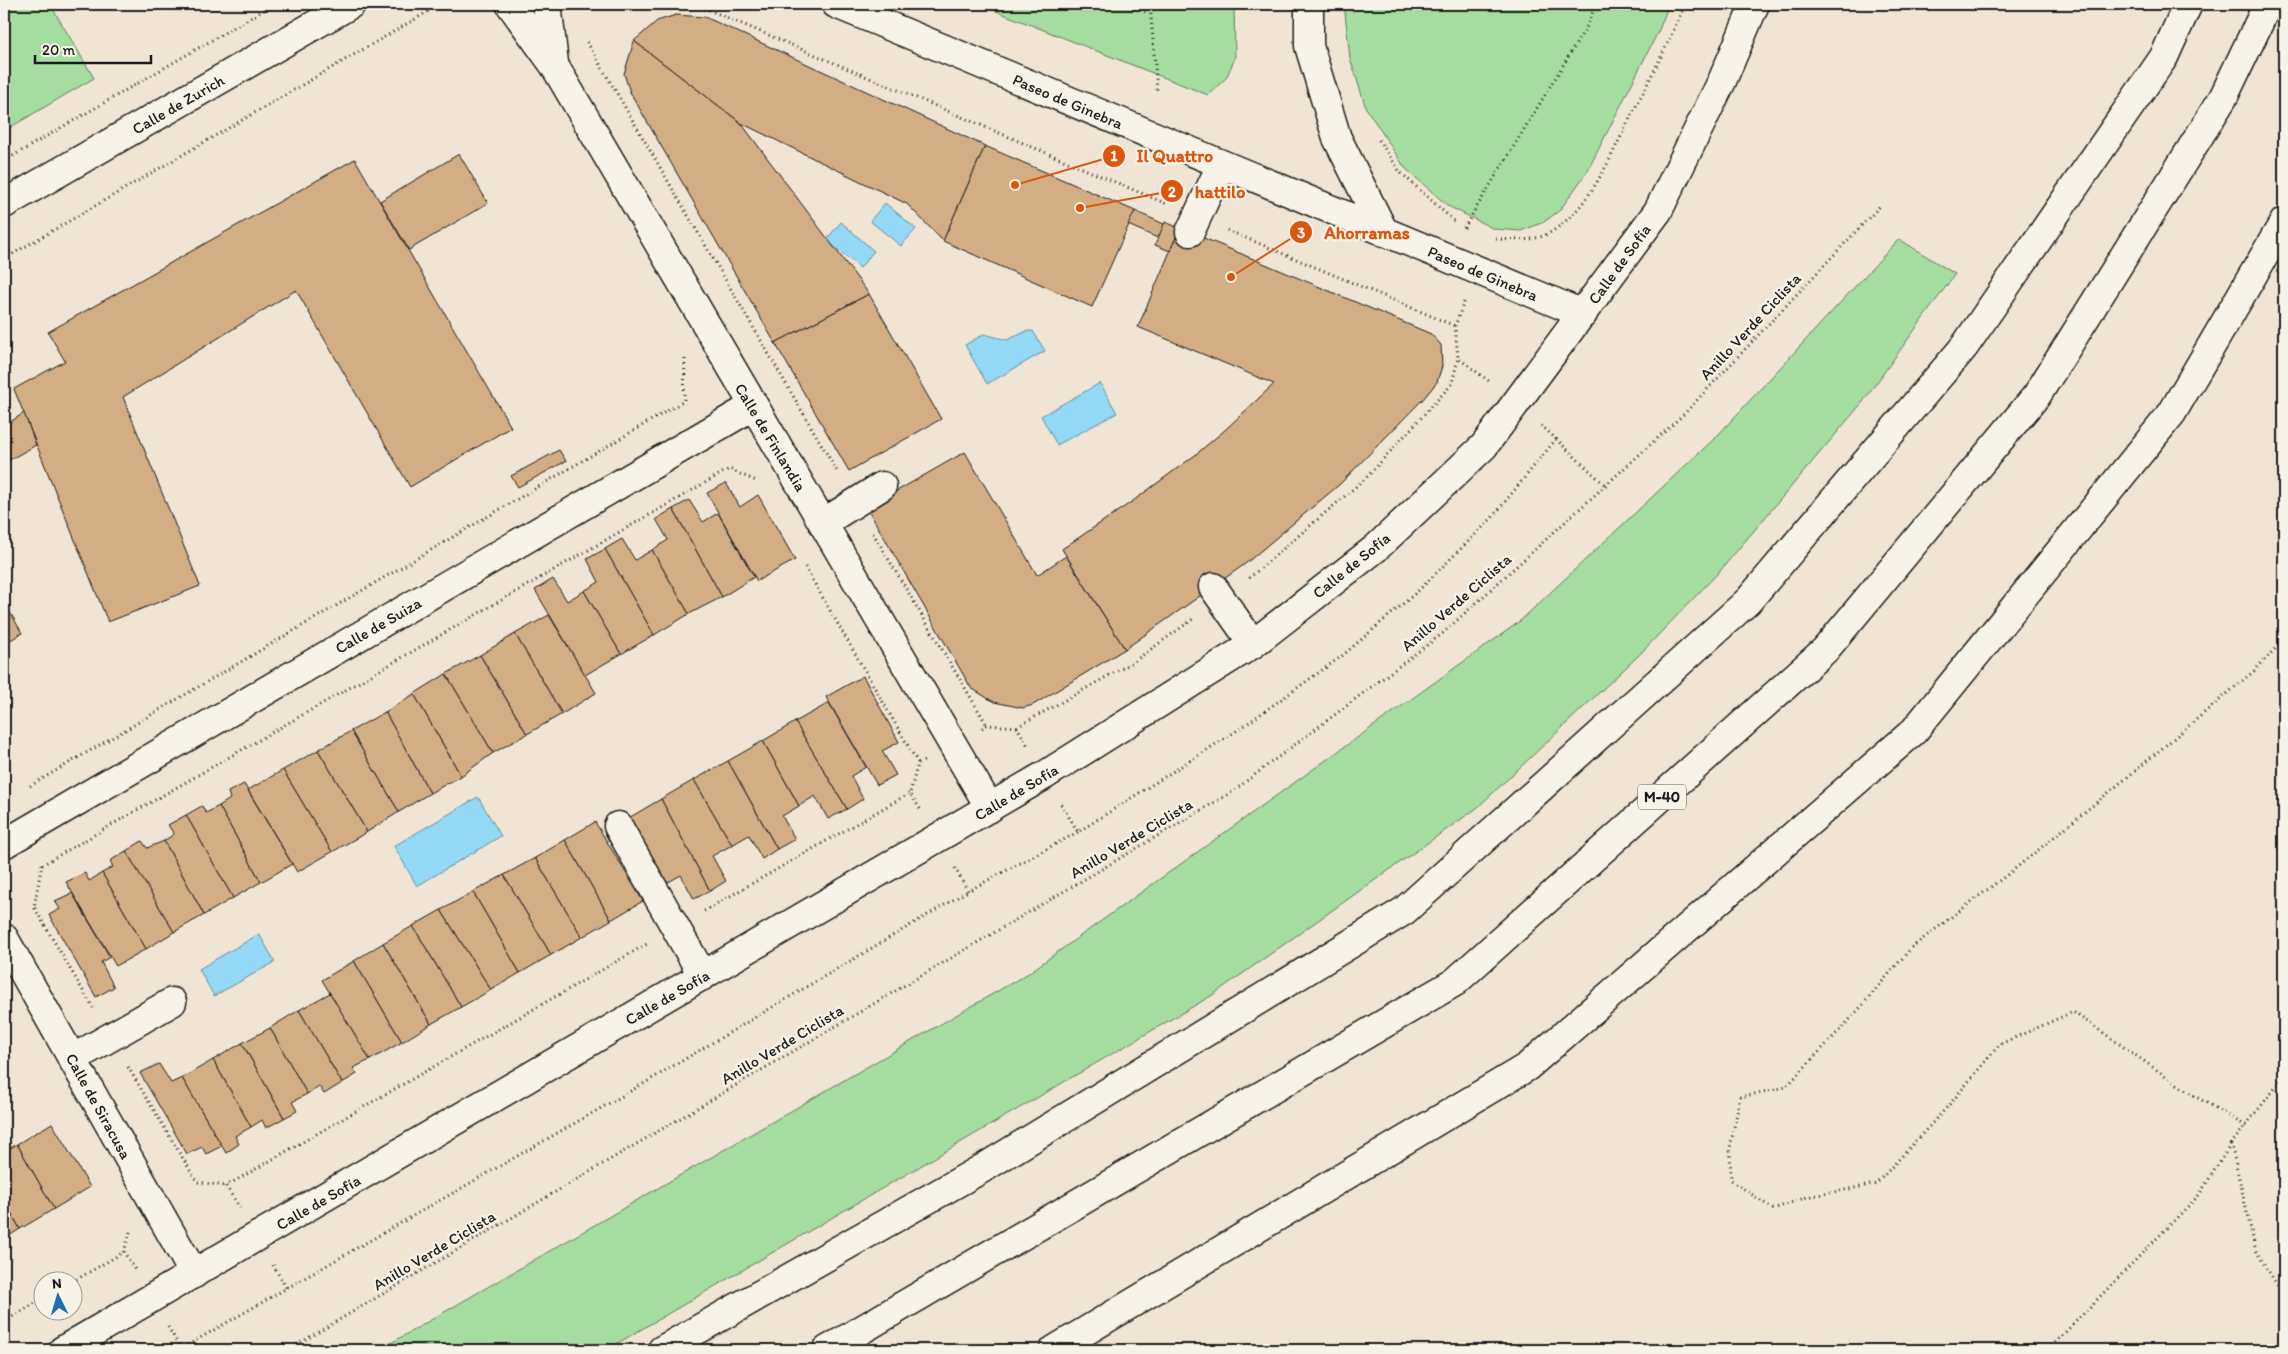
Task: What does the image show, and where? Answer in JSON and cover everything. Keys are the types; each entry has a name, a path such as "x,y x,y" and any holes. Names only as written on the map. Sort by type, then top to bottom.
{"main road":[{"name":"Calle de Zurich","path":"4,204 351,4"},
{"name":"Calle de Finlandia","path":"510,4 554,65 990,808"},
{"name":"Calle de Finlandia","path":"547,4 554,65"},
{"name":"Paseo de Ginebra","path":"836,4 1583,314"},
{"path":"1309,4 1309,46 1337,138 1384,232"},
{"name":"Calle de Sofía","path":"64,1350 990,808 1253,644 1376,548 1484,446 1658,211 1722,81 1755,4"},
{"path":"662,1350 985,1167 1404,911 1748,601 1964,347 2164,57 2188,4"},
{"name":"M-40","path":"827,1350 1455,982 1826,650 2037,395 2223,98 2268,4"},
{"path":"1194,225 1221,164"},
{"path":"1054,1350 1527,1067 1914,731 2172,413 2284,222"},
{"name":"Calle de Suiza","path":"4,844 753,406"},
{"path":"822,523 882,486"},
{"path":"1217,593 1253,644"},
{"path":"618,826 703,976"},
{"name":"Calle de Siracusa","path":"4,938 194,1274"},
{"path":"72,1058 172,1002"}],"path":[{"path":"4,161 274,4"},
{"path":"4,259 441,4"},
{"path":"695,4 1194,225 1455,326"},
{"path":"1126,4 1149,13"},
{"path":"1150,4 1149,13 1157,90"},
{"path":"1464,229 1587,26 1594,4"},
{"path":"1490,239 1525,241 1550,233 1570,218 1597,182 1672,36 1685,4"},
{"path":"583,35 987,725"},
{"path":"1375,134 1400,172 1442,213 1464,229 1473,232"},
{"name":"Anillo Verde Ciclista","path":"288,1350 1232,792 1443,633 1606,486 1684,414 1880,206"},
{"path":"24,790 684,401 685,357"},
{"path":"1017,727 1134,662 1217,593 1238,588 1366,478 1452,384 1458,358"},
{"path":"1556,439 1606,486"},
{"path":"42,865 729,469 756,480 761,489"},
{"path":"805,566 918,763"},
{"path":"2246,1126 2187,1090 2073,1012 2000,1044 1949,1105 1876,1184 1808,1197 1773,1209 1731,1180 1730,1148 1740,1097 1786,1088 1853,1016 1912,947 2016,868 2135,771 2254,671 2284,640"},
{"path":"287,1289 258,1237 226,1186 910,793"},
{"path":"124,1252 180,1350 634,1089 968,891"},
{"path":"2048,1350 2199,1195 2231,1144 2284,1077"},
{"path":"2231,1144 2256,1251 2284,1296"},
{"path":"82,1276 124,1252 131,1229"},
{"path":"4,1322 32,1305"}],"green space":[{"path":"4,4 50,4 94,78 4,131"},
{"path":"978,4 1234,4 1235,58 1226,78 1208,95"},
{"path":"1344,4 1669,4 1659,30 1587,172 1560,210 1544,222 1521,231 1494,229 1448,206 1405,168 1366,108 1350,58"},
{"path":"1899,239 1955,274 1862,403 1719,572 1638,656 1477,808 1211,996 606,1350 379,1350 1027,974 1519,622 1717,436"}],"water":[{"path":"885,203 916,229 901,246 870,221"},
{"path":"841,222 874,251 860,268 826,240"},
{"path":"1027,331 1033,331 1045,351 987,384 965,345 984,334 1007,340"},
{"path":"1100,383 1117,413 1057,445 1041,416"},
{"path":"478,797 501,836 417,886 394,846"},
{"path":"259,934 275,962 214,996 199,969"}],"building":[{"path":"676,15 705,17 985,146 943,241 907,204 741,123 634,41 657,21"},
{"path":"634,41 741,123 869,294 775,343 630,92 624,74"},
{"path":"985,146 1135,211 1092,307 943,241"},
{"path":"459,154 488,203 409,250 380,201"},
{"path":"355,159 511,427 410,487 296,290 123,397 200,586 108,622 14,389 65,361 48,332"},
{"path":"1135,211 1168,226 1162,240 1128,225"},
{"path":"1165,222 1180,228 1170,251 1155,245"},
{"path":"1180,228 1431,334 1441,345 1442,366 1437,382 1424,398 1340,484 1245,564 1125,649 1062,549 1133,501 1194,456 1274,384 1138,327"},
{"path":"869,294 941,419 849,471 775,343"},
{"path":"24,413 36,445 4,463 4,426"},
{"path":"559,450 566,461 518,487 511,476"},
{"path":"965,452 1037,575 1066,556 1125,649 1033,705 1023,708 994,702 971,688 867,508"},
{"path":"726,483 740,507 758,495 795,560 757,581 707,493"},
{"path":"689,500 703,522 718,513 754,577 722,597 673,509"},
{"path":"673,509 722,597 689,614 652,550 668,540 656,519"},
{"path":"622,539 635,560 652,550 689,614 654,635 605,549"},
{"path":"605,549 654,635 621,654 584,591 599,582 587,559"},
{"path":"553,579 567,601 584,591 621,654 585,675 535,590"},
{"path":"4,602 22,633 4,644"},
{"path":"549,615 596,693 562,714 515,634"},
{"path":"515,634 562,714 527,734 480,655"},
{"path":"480,655 527,734 493,753 446,674"},
{"path":"446,674 493,753 461,776 414,694"},
{"path":"863,676 899,742 882,751 896,775 877,785 826,697"},
{"path":"414,694 461,776 430,793 385,712"},
{"path":"829,703 866,767 851,776 863,799 847,809 795,722"},
{"path":"385,712 430,793 399,812 351,731"},
{"path":"795,722 847,809 828,819 815,796 799,806 763,741"},
{"path":"351,731 399,812 367,832 318,750"},
{"path":"763,741 799,806 782,816 795,839 777,849 728,761"},
{"path":"318,750 367,832 332,852 283,770"},
{"path":"728,761 777,849 762,859 749,835 732,845 694,780"},
{"path":"283,770 332,852 297,872 248,790"},
{"path":"694,780 732,845 712,856 726,881 710,891 661,799"},
{"path":"244,784 292,864 261,882 219,806 230,799 228,792"},
{"path":"661,799 710,891 694,899 681,875 663,885 627,819"},
{"path":"202,806 206,813 219,806 261,882 233,898 186,815"},
{"path":"186,815 233,898 204,915 164,841 174,834 168,825"},
{"path":"595,822 643,901 611,920 565,840"},
{"path":"565,840 611,920 582,937 535,858"},
{"path":"142,841 147,848 164,841 204,915 174,932 126,851"},
{"path":"126,851 174,932 146,949 102,873 113,867 110,861"},
{"path":"535,858 582,937 551,955 504,875"},
{"path":"85,873 89,881 102,873 146,949 116,966 66,882"},
{"path":"504,875 551,955 520,973 473,892"},
{"path":"473,892 520,973 491,990 441,910"},
{"path":"72,893 110,957 101,962 114,987 96,997 49,915 60,909 55,901"},
{"path":"441,910 491,990 461,1007 413,926"},
{"path":"413,926 461,1007 431,1024 383,943"},
{"path":"383,943 431,1024 402,1042 354,961"},
{"path":"354,961 402,1042 370,1060 322,980"},
{"path":"330,993 370,1060 353,1068 357,1074 342,1083 299,1010"},
{"path":"299,1010 342,1083 324,1094 319,1086 307,1094 270,1028"},
{"path":"270,1028 307,1094 292,1102 297,1111 284,1118 242,1043"},
{"path":"242,1043 284,1118 266,1128 262,1120 251,1127 213,1060"},
{"path":"213,1060 251,1127 235,1136 239,1144 226,1153 182,1078"},
{"path":"159,1064 171,1083 182,1078 222,1146 206,1154 202,1147 187,1154 140,1073"},
{"path":"52,1123 90,1187 54,1209 17,1144"},
{"path":"17,1144 54,1209 20,1229 4,1200 4,1152"},
{"path":"4,1200 20,1229 4,1239"}],"place":[{"name":"Il Quattro","path":"1015,185"},
{"name":"hattilo","path":"1080,208"},
{"name":"Ahorramas","path":"1231,277"}]}
